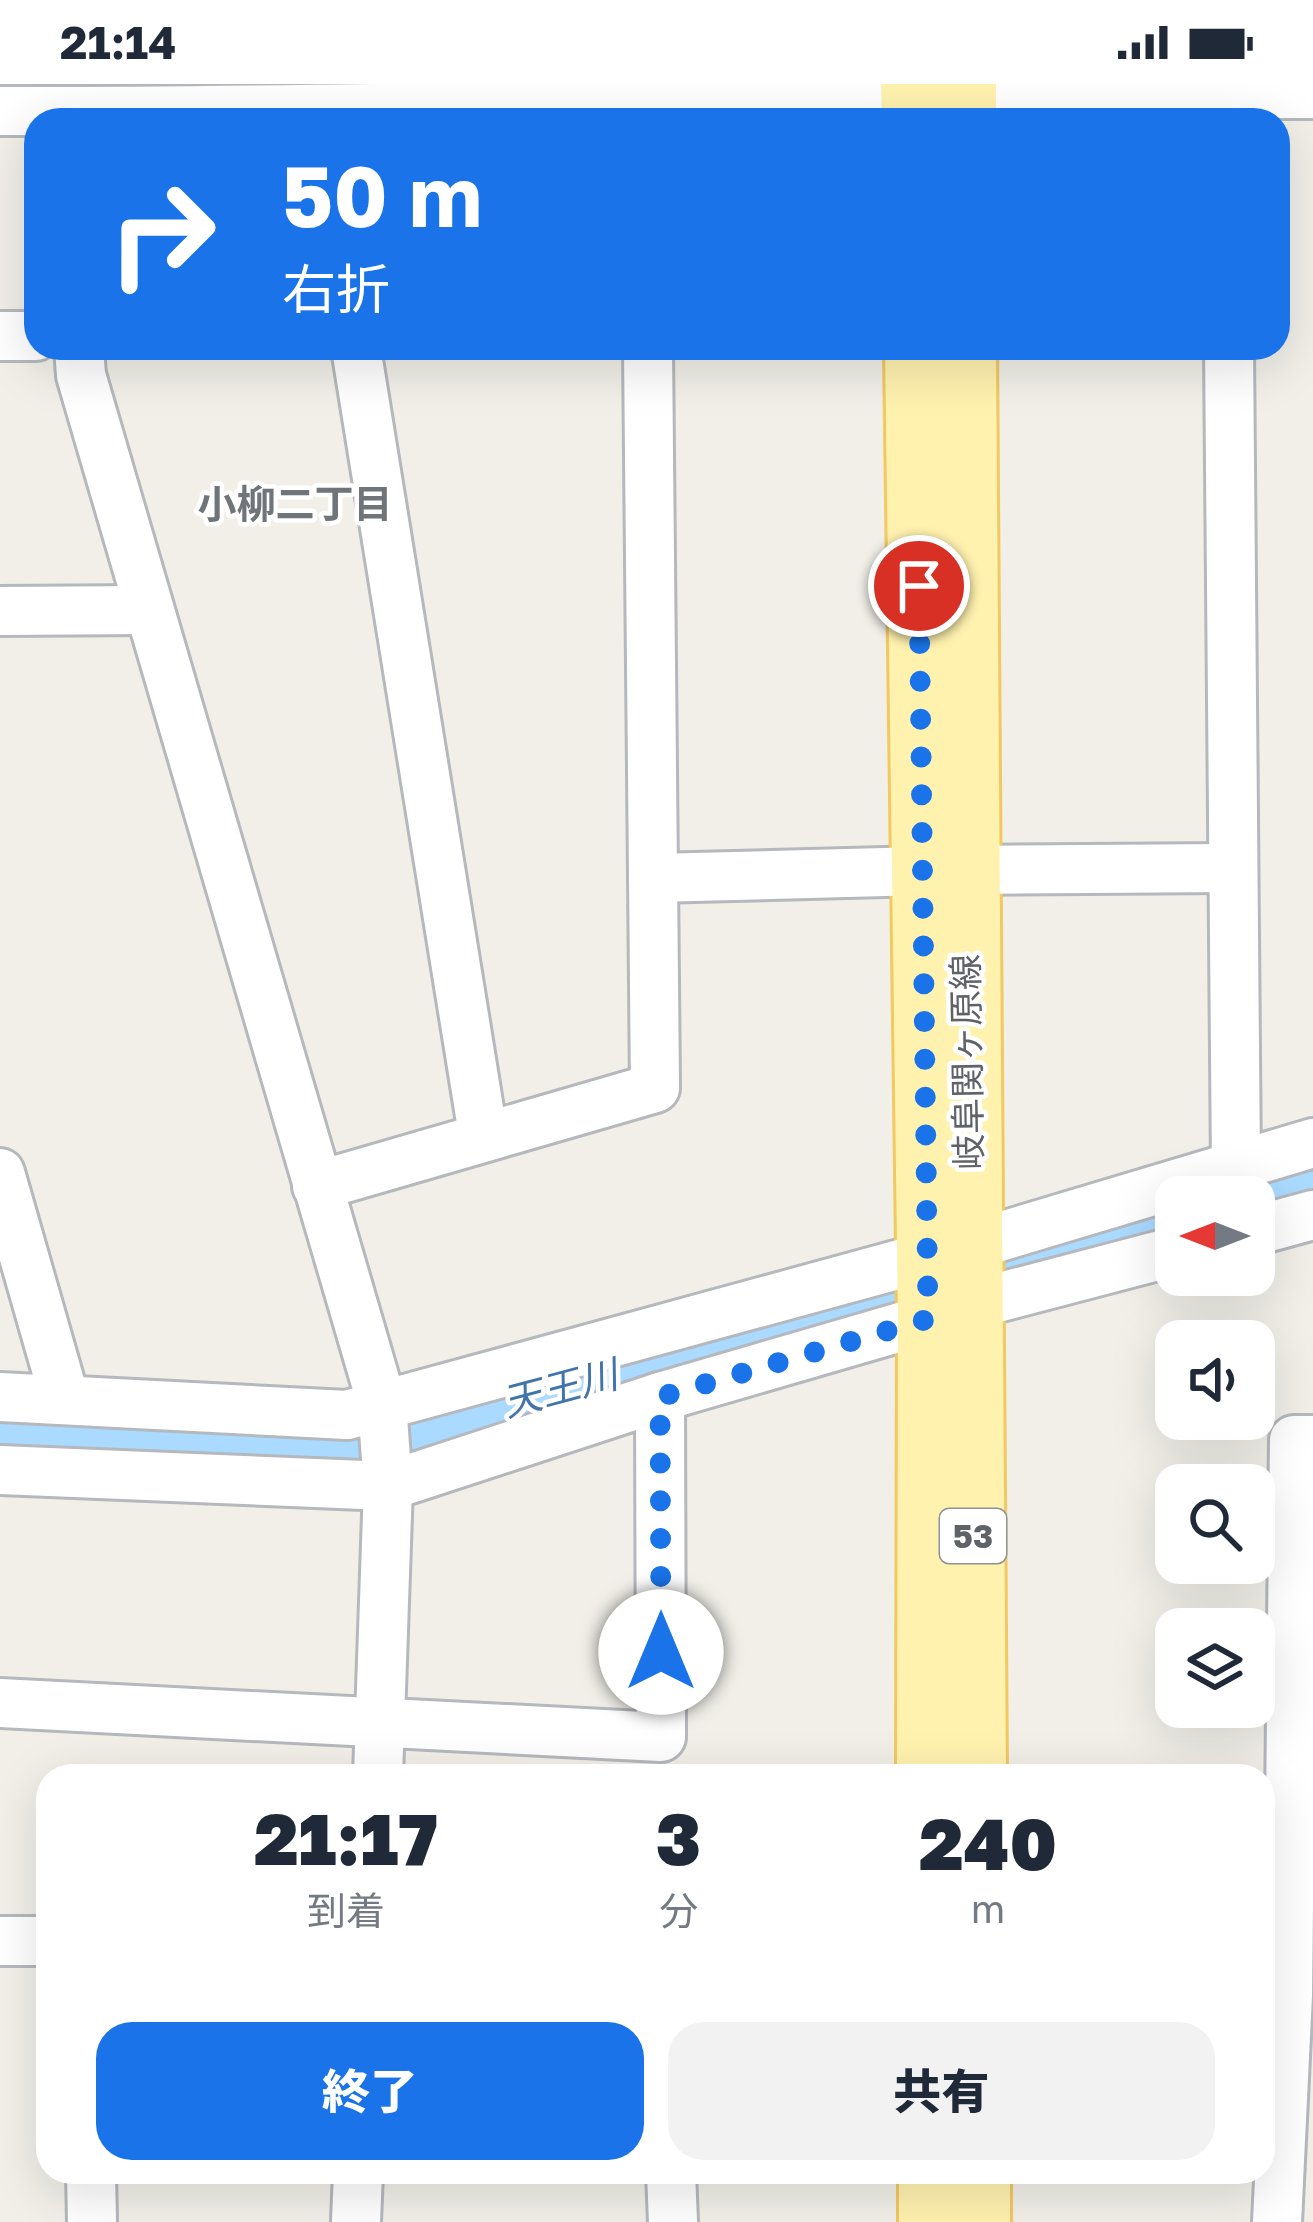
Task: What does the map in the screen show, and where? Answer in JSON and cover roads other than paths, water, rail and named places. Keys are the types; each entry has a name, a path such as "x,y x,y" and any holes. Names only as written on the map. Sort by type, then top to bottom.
{"main road":[{"name":"岐阜関ヶ原線","path":"916,360 944,870 948,1282 975,1764"},
{"name":"岐阜関ヶ原線","path":"944,870 965,360"},
{"name":"岐阜関ヶ原線","path":"928,1764 948,1282"},
{"path":"928,2184 929,2222"},
{"path":"980,2184 980,2222"}],"street":[{"path":"736,108 939,101 1228,107 1313,94"},
{"path":"80,360 148,610 382,1404 388,1486 379,1764"},
{"path":"358,360 484,1134"},
{"path":"317,1186 655,1088 648,360"},
{"path":"1229,360 1236,1169"},
{"path":"0,611 148,610"},
{"path":"654,878 1230,868"},
{"path":"0,1470 388,1486 660,1397 1236,1169 1313,1143"},
{"path":"0,1173 65,1400"},
{"path":"1275,1225 1313,1215"},
{"path":"0,1397 347,1415 948,1282 1155,1254"},
{"path":"0,1703 661,1737 660,1397"},
{"path":"1277,2222 1288,1994 1294,1440 1313,1440"},
{"path":"0,1941 36,1941"},
{"path":"92,2184 92,2222"},
{"path":"356,2222 358,2184"},
{"path":"671,2184 673,2222"}],"waterway":[{"name":"天王川","path":"1275,1191 1313,1180"},
{"name":"天王川","path":"0,1429 289,1441 396,1433 1155,1224"}],"district":[{"name":"小柳二丁目","path":"295,504"}]}
